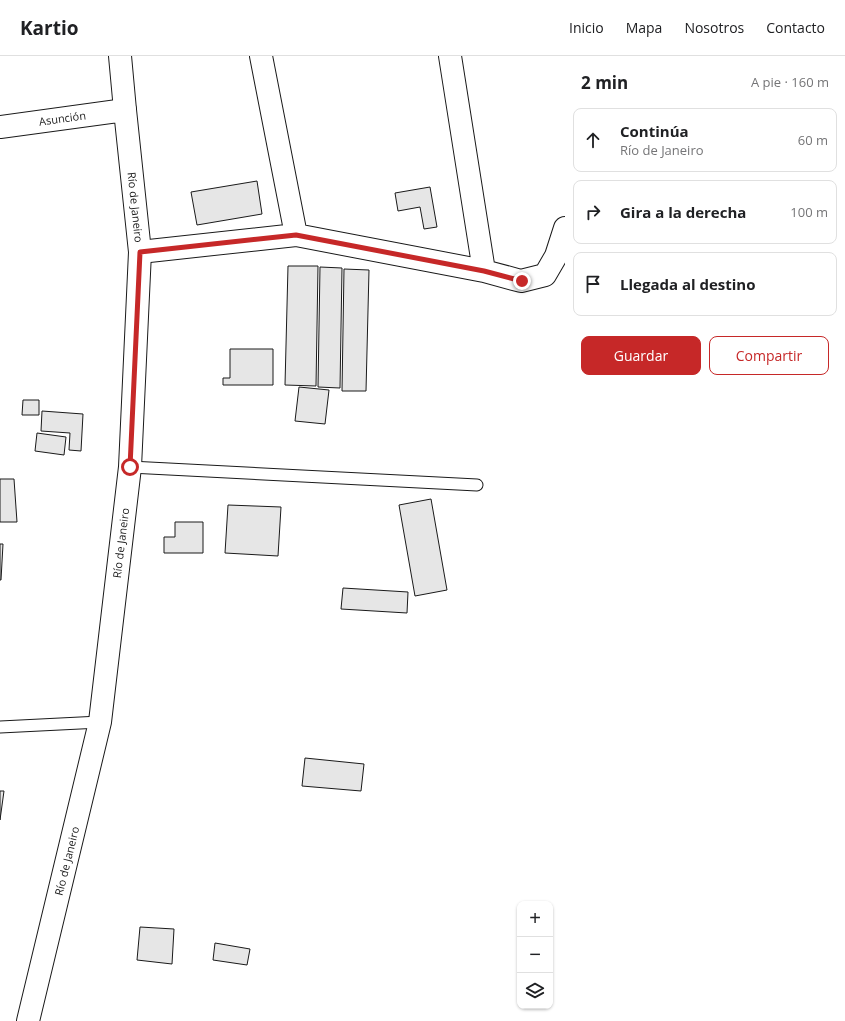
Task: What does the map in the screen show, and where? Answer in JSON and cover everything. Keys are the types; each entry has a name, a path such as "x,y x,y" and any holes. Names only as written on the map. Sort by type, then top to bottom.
{"street":[{"name":"Río de Janeiro","path":"28,1021 100,722 130,467 140,252 120,56"},
{"path":"261,56 296,235"},
{"path":"450,56 484,271"},
{"name":"Asunción","path":"0,127 125,110"},
{"path":"140,252 296,235 484,271 522,281 545,275 556,256 565,228"}],"lane":[{"path":"130,467 477,485"},
{"path":"0,727 100,722"}],"building":[{"path":"257,181 262,214 197,225 191,192"},
{"path":"430,187 437,227 424,229 420,207 398,211 395,193"},
{"path":"288,266 318,266 316,386 285,385"},
{"path":"320,267 342,268 340,388 318,387"},
{"path":"344,269 369,270 366,391 342,391"},
{"path":"230,349 273,349 273,385 223,385 223,378 230,378"},
{"path":"299,387 329,390 325,424 295,421"},
{"path":"23,400 39,400 39,415 22,415"},
{"path":"42,411 83,414 81,451 69,450 70,433 41,431"},
{"path":"37,433 66,437 64,455 35,451"},
{"path":"0,479 14,479 17,522 0,522"},
{"path":"431,499 447,590 415,596 399,505"},
{"path":"228,505 281,507 278,556 225,553"},
{"path":"175,522 203,522 203,553 164,553 164,537 175,537"},
{"path":"0,544 3,544 1,580 0,580"},
{"path":"343,588 408,592 407,613 341,609"},
{"path":"305,758 364,764 361,791 302,786"},
{"path":"0,791 4,791 0,820"},
{"path":"140,927 174,929 172,964 137,960"},
{"path":"215,943 250,949 247,965 213,960"}],"route":[{"path":"130,467 140,252 296,235 484,271 522,281"}]}
